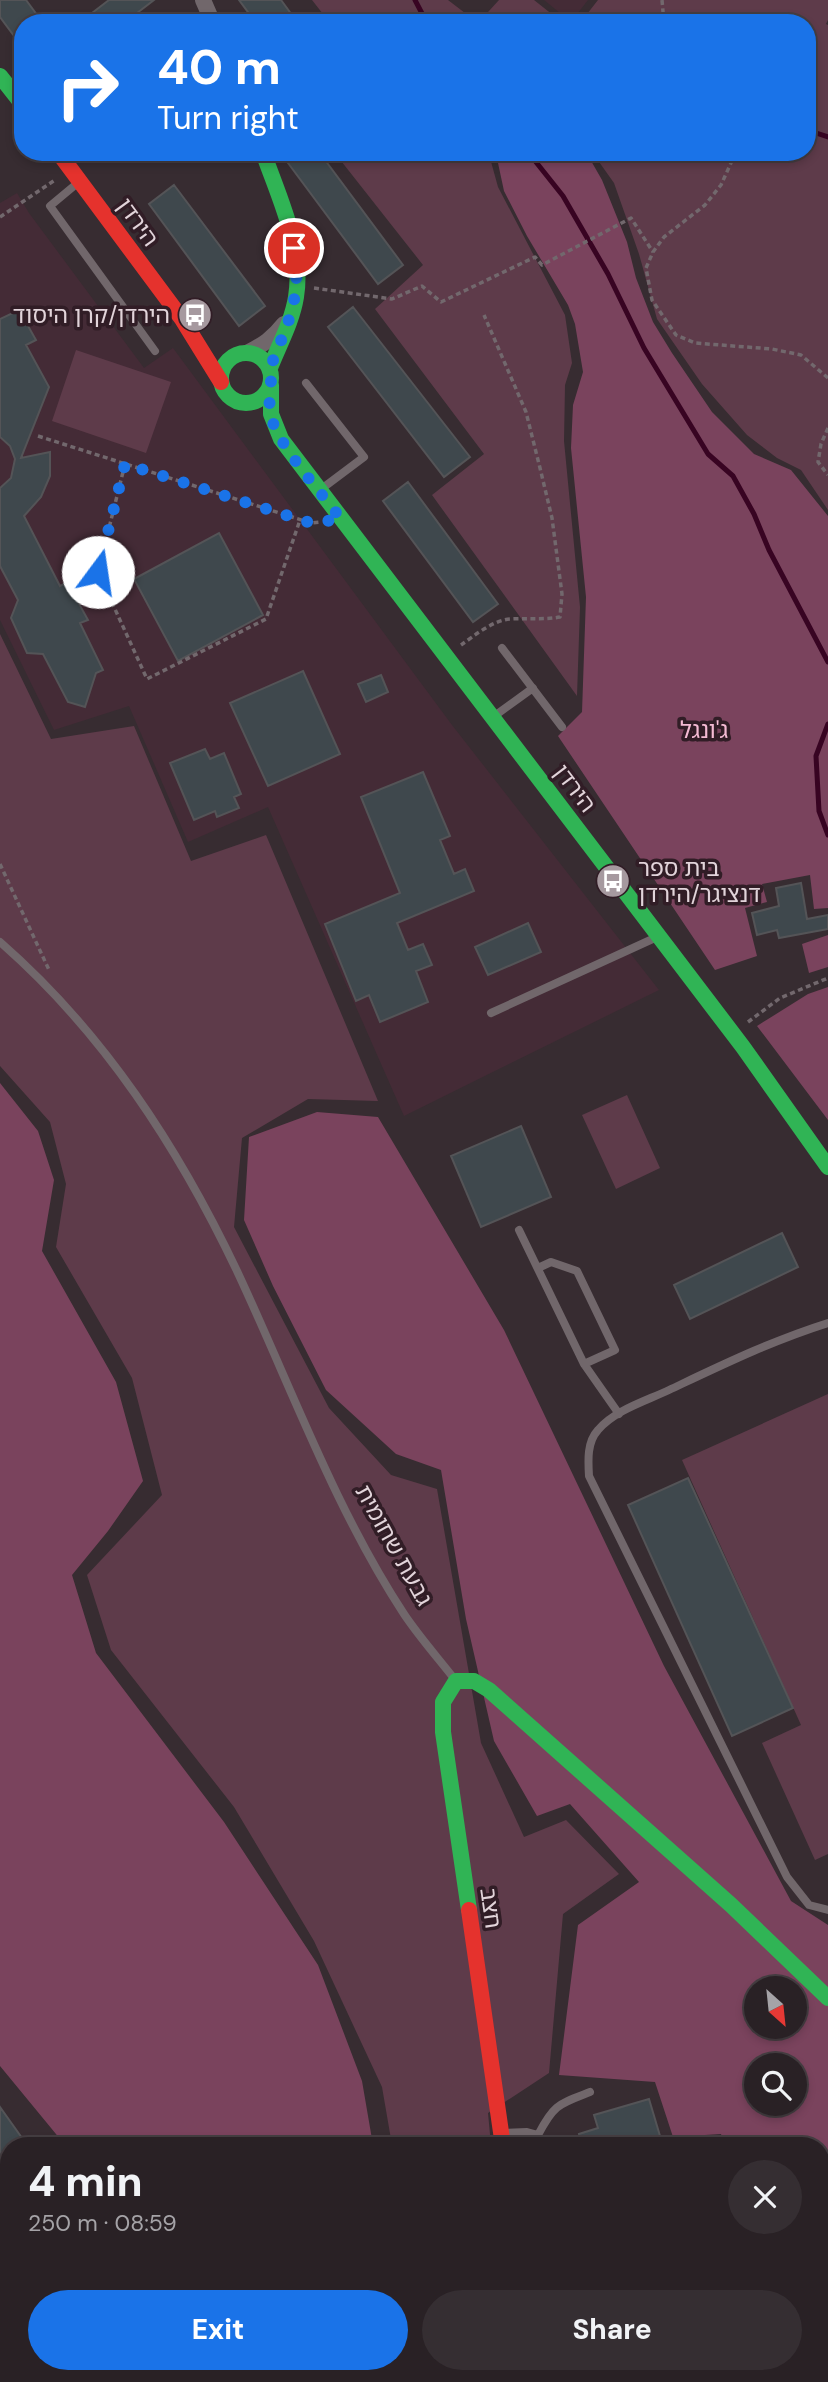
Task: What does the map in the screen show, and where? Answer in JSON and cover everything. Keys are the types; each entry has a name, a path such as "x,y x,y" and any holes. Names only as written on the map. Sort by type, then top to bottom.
{"street":[{"path":"0,76 14,94"},
{"name":"הירדן","path":"65,161 182,319 221,382"},
{"path":"266,161 294,248 296,286 291,313 270,368 271,386 267,393 254,402 236,402 229,397 221,382 225,365 276,335 291,313"},
{"name":"הירדן","path":"182,319 211,345 242,354"},
{"path":"242,354 263,359 270,368"},
{"name":"הירדן","path":"271,386 271,414 281,439"},
{"name":"הירדן","path":"236,402 281,439 733,1034 828,1167"},
{"path":"457,1681 474,1681 489,1690 731,1905 828,1998"},
{"name":"חצב","path":"457,1681 443,1702 443,1732 502,2137"}],"lane":[{"path":"75,175 50,206 155,351"},
{"path":"306,383 364,457 320,490"},
{"path":"502,648 562,727"},
{"path":"492,718 533,688"},
{"path":"491,1013 659,936"},
{"name":"גבעת שחומית","path":"0,942 34,972 102,1047 159,1127 186,1172 237,1272 360,1539 405,1615 457,1681"},
{"path":"519,1230 584,1364 619,1414"},
{"path":"538,1268 551,1262 577,1271 615,1350 584,1364"},
{"path":"828,1323 771,1342 619,1414 596,1431 587,1454 589,1476 787,1877 809,1905 828,1910"},
{"path":"509,2137 527,2132 538,2135 549,2114 558,2105 590,2092"}],"path":[{"path":"730,161 721,185 705,205 664,237 653,252 646,268 652,300 676,335 695,343 772,349 801,355 828,378"},
{"path":"0,217 75,175"},
{"path":"296,286 392,299 422,286 441,302 535,257 542,265 631,218 653,252"},
{"path":"445,655 507,619 543,620 560,617 562,594 552,519 538,456 526,412 484,316"},
{"path":"828,428 821,444 818,462 828,475"},
{"path":"38,436 300,520 311,523 341,519"},
{"path":"125,464 98,572 147,679 266,619 300,520"},
{"path":"0,864 44,956 59,998"},
{"path":"733,1034 780,998 828,978"}],"shaded area":[{"path":"312,0 448,0 466,14 323,14"},
{"path":"499,0 534,0 552,14 486,14"},
{"path":"544,0 588,0 577,14 561,14"},
{"path":"598,0 828,0 828,510 801,470 777,458 747,435 702,384 657,319 639,254 614,183 598,161 816,161 816,14 587,14"},
{"path":"341,161 491,161 498,187 565,315 572,363 565,385 564,441 580,607 577,696 432,495 484,454 375,309 423,265"},
{"path":"17,193 144,368 173,348 452,725 659,990 404,1116 268,807 188,842 129,706 54,730 0,620 0,203"},
{"path":"76,350 171,382 146,453 52,421"},
{"path":"0,634 51,739 134,726 191,861 266,835 378,1101 308,1099 242,1138 234,1227 329,1408 391,1475 437,1489 481,1743 524,1837 566,1820 619,1874 563,1914 549,2073 488,2113 490,2137 391,2137 382,2087 314,1941 234,1807 111,1650 87,1575 162,1495 132,1378 56,1247 66,1184 50,1122 0,1066"},
{"path":"627,1095 660,1168 616,1189 582,1115"},
{"path":"828,1394 828,1854 815,1860 762,1743 801,1725 682,1460"}],"green space":[{"name":"ג'ונגל","path":"591,161 602,180 627,242 636,278 653,322 672,353 712,412 754,454 791,470 828,516 828,908 814,909 810,875 762,884 767,902 745,908 757,956 715,970 558,736 582,712 586,597 571,448 573,405 583,372 575,324 568,305 504,191 498,163"},
{"path":"828,935 828,967 809,973 802,944"},
{"path":"828,987 828,1120 757,1026 808,994"},
{"path":"0,1083 38,1131 54,1180 42,1251 116,1382 143,1481 108,1531 72,1575 96,1653 224,1822 318,1965 362,2081 372,2137 58,2137 0,2066"},
{"path":"317,1112 378,1117 504,1330 664,1666 791,1901 828,1925 828,2137 722,2137 721,2134 673,2137 655,2082 559,2075 578,1925 639,1882 570,1804 537,1816 494,1741 466,1619 441,1470 396,1454 326,1390 273,1286 244,1220 249,1137"}],"building":[{"path":"0,0 26,0 36,14 14,14 14,36 0,17"},
{"path":"109,0 154,0 136,14 91,14"},
{"path":"239,0 281,0 291,14 249,14"},
{"path":"326,161 403,265 378,284 288,163"},
{"path":"174,185 265,306 239,326 149,204"},
{"path":"353,307 470,457 444,477 328,327"},
{"path":"19,310 36,340 26,345 49,387 21,458 50,452 50,476 41,497 24,516 60,586 67,582 88,620 80,623 103,670 96,673 85,707 68,702 43,654 27,653 11,618 18,600 0,566 0,488 11,478 15,459 10,446 0,437 0,319"},
{"path":"408,482 498,604 473,622 383,501"},
{"path":"219,533 263,615 178,661 134,579"},
{"path":"303,671 340,754 268,786 230,703"},
{"path":"381,675 388,692 366,702 358,684"},
{"path":"205,749 210,759 224,753 241,794 234,797 239,808 217,817 215,811 194,820 170,763"},
{"path":"423,772 450,836 440,840 454,874 465,869 474,891 397,923 408,950 423,944 432,965 416,971 428,1002 380,1022 369,995 356,1001 325,924 400,893 361,797"},
{"path":"801,883 807,919 828,915 828,929 779,938 777,930 757,935 752,913 779,906 776,888"},
{"path":"528,923 541,952 488,975 475,947"},
{"path":"521,1126 551,1197 481,1227 451,1156"},
{"path":"782,1233 798,1267 690,1319 674,1285"},
{"path":"688,1478 793,1708 732,1736 628,1505"},
{"path":"649,2099 660,2137 580,2137 579,2134 598,2128 594,2115"},
{"path":"0,2107 21,2137 0,2137"}],"waterway":[{"path":"415,0 422,14"},
{"path":"816,133 828,137"},
{"path":"535,161 563,196 608,274 644,348 708,454 733,476 828,662"},
{"path":"828,724 816,756 819,811 828,835"}],"traffic: fast":[{"path":"0,76 14,94"},
{"path":"266,161 288,223 298,279 292,315 270,368"},
{"path":"246,353 264,360 271,378 264,396 246,403 228,396 221,378 228,360 246,353"},
{"path":"271,385 271,414 281,439 743,1047 828,1167"},
{"path":"469,1910 443,1732 443,1702 456,1681 474,1681 489,1690 731,1905 828,1998"}],"traffic: jam":[{"path":"65,161 182,319 221,382"},
{"path":"469,1910 502,2137"}],"place":[{"name":"הירדן/קרן היסוד","path":"195,315"},
{"name":"בית ספר דנציגר/הירדן","path":"613,881"}],"route":[{"path":"98,572 125,464 311,523 341,519 281,439 271,414 270,368 296,296 294,248"}]}
